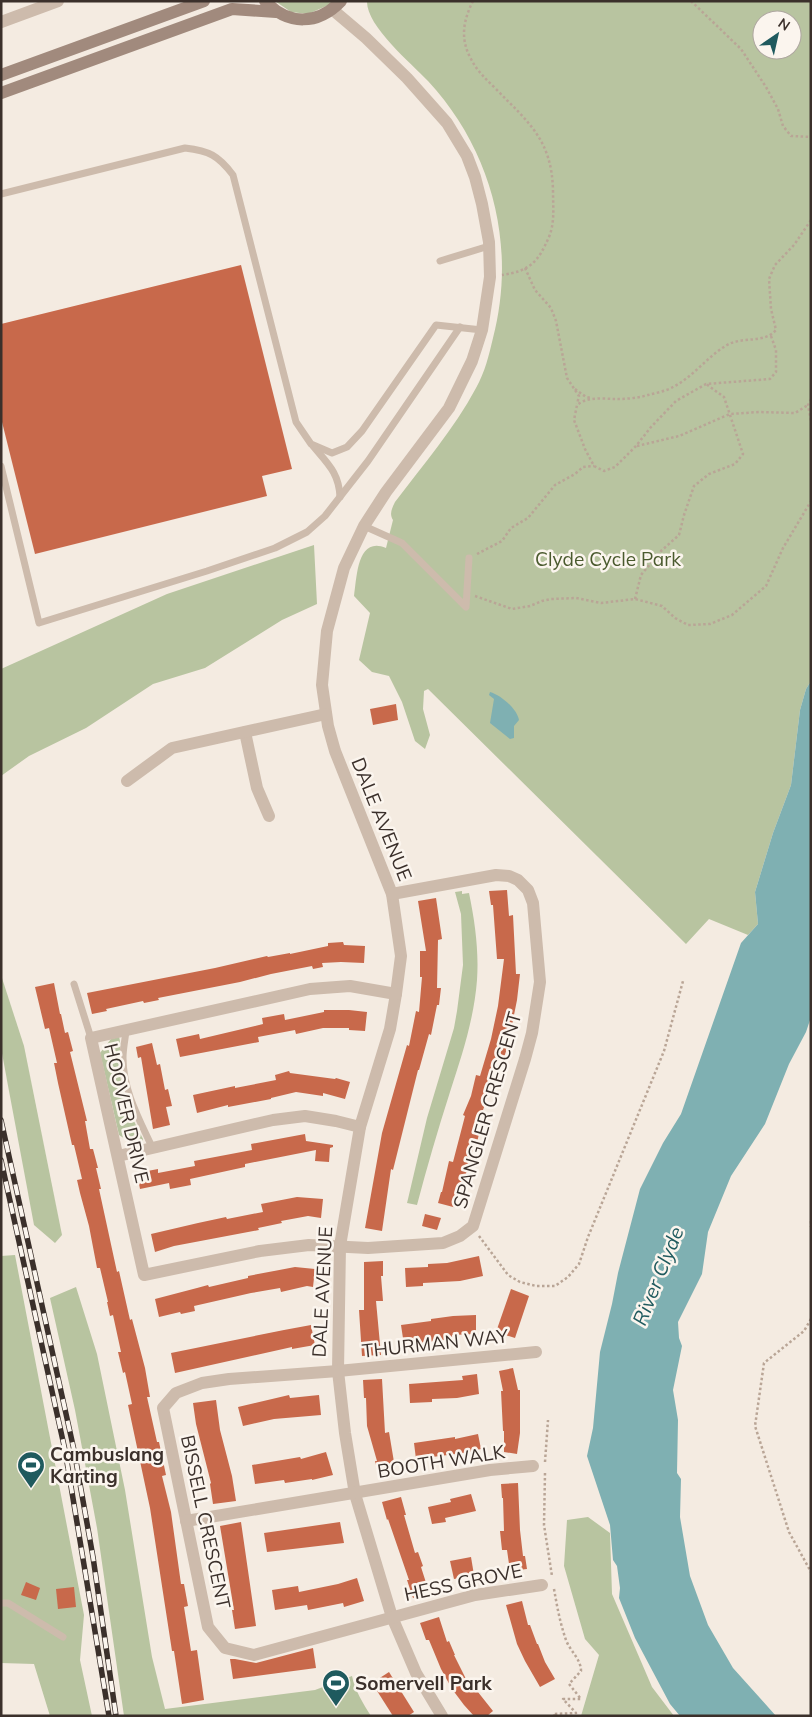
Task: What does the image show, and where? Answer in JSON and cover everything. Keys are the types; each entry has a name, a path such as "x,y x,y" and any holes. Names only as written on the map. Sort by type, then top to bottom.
{"street":[{"path":"1,22 58,1"},
{"path":"1,75 204,1"},
{"path":"265,1 276,12"},
{"path":"1,93 232,9 276,12 290,18 305,20 320,17 337,5"},
{"name":"DALE AVENUE","path":"337,5 366,38 407,78 447,124 467,156 475,177 489,246 490,277 482,330 472,361 449,408 386,492 364,526 344,568 327,630 322,685 326,714 335,752 392,894 398,922 401,956 390,1029 360,1127 340,1246 338,1371 345,1433 356,1494 392,1617 416,1673 442,1716"},
{"path":"127,781 172,748 326,714"},
{"path":"245,732 257,788 269,816"},
{"name":"SPANGLER CRESCENT","path":"340,1246 368,1248 443,1243 460,1236 473,1226 525,1059 532,1033 540,982 533,903 528,890 518,880 509,876 496,875 392,894"},
{"name":"HOOVER DRIVE","path":"340,1246 308,1245 260,1251 144,1275 91,1038 310,989 350,986 396,994"},
{"path":"118,1156 273,1120 305,1116 336,1120 360,1127"},
{"name":"THURMAN WAY","path":"338,1371 536,1352"},
{"name":"BISSELL CRESCENT","path":"338,1371 229,1379 202,1383 176,1393 163,1408 208,1627 225,1648 254,1655 392,1617"},
{"name":"BOOTH WALK","path":"186,1521 490,1470 534,1466"},
{"name":"HESS GROVE","path":"392,1617 475,1595 550,1583"}],"lane":[{"path":"1,194 185,148 203,150 221,160 233,175 296,422 332,469 340,484 340,497"},
{"path":"440,261 489,246"},
{"path":"311,444 332,453 347,446 362,431 436,325 482,330"},
{"path":"1,466 39,623 275,548 307,532 325,516 368,461 460,327"},
{"path":"364,526 402,543 466,607 469,558"},
{"path":"74,984 91,1038"},
{"path":"126,1031 123,1058 126,1086 132,1105 152,1147"},
{"path":"1,1604 8,1603 63,1637"}],"path":[{"path":"473,1 463,29 464,40 471,59 481,74 532,126 544,146 551,166 554,214 552,230 540,256 530,266 512,274 490,277"},
{"path":"691,1 741,50 766,87 778,109 783,126 791,136 811,137"},
{"path":"577,405 582,401 594,399 646,396 673,387 728,345 746,339 763,339 771,336 776,330 771,309 769,279 775,265 794,244 811,220"},
{"path":"525,268 536,290 551,308 556,321 567,378 579,396 574,420 594,466"},
{"path":"469,558 502,541 510,528 528,518 555,485 575,474 583,466 594,466 604,471 615,467 676,401 706,384 770,379 776,372 776,350 771,336"},
{"path":"634,599 641,575 661,551 679,535 694,486 708,474 735,464 743,454 724,396 706,384"},
{"path":"574,388 586,397 594,399"},
{"path":"636,446 679,436 730,414 759,412 795,413 808,405 811,399"},
{"path":"808,405 811,421"},
{"path":"467,593 512,610 551,599 576,598 601,603 634,599 662,606 675,618 688,625 710,624 732,615 766,586 784,548 811,501"},
{"path":"473,1226 508,1275 520,1282 536,1286 555,1286 568,1277 579,1264 588,1236 651,1086 664,1051 683,981"},
{"path":"811,1221 811,1227"},
{"path":"811,1319 804,1331 764,1363 755,1426 789,1532 811,1572"},
{"path":"548,1420 544,1526 550,1583 567,1642 581,1664 581,1672 569,1684 581,1699 563,1699 576,1713 553,1714 554,1716"}],"green space":[{"path":"275,1 334,1 308,14 291,12"},
{"name":"Clyde Cycle Park","path":"367,1 811,1 811,681 806,689 800,710 791,785 773,833 755,892 758,924 748,935 709,919 686,944 428,689 424,691 423,709 430,735 425,749 415,741 402,702 389,676 372,672 359,660 370,613 354,596 360,560 369,548 376,546 386,548 393,520 391,511 395,502 448,432 479,382 493,338 500,303 502,269 500,234 494,201 483,168 469,137 450,108 428,81 391,44 374,22"},
{"path":"314,545 317,604 282,620 205,668 153,684 86,728 29,756 1,776 1,669 167,594"},
{"path":"462,891 462,894 469,893 477,947 477,980 473,1009 467,1037 417,1205 407,1203 427,1118 454,1028 457,1011 463,965 461,914 455,892"},
{"path":"1,975 24,1046 62,1235 55,1243 34,1225 1,1048"},
{"path":"119,1037 122,1088 129,1110 143,1139 142,1142 133,1144 119,1135 100,1053 111,1039"},
{"name":"Cambuslang Karting","path":"15,1255 84,1615 80,1660 92,1716 50,1716 34,1664 1,1663 1,1256"},
{"path":"76,1287 97,1354 125,1490 152,1657 165,1709 315,1690 352,1676 357,1692 371,1716 124,1716 97,1528 75,1410 50,1298"},
{"path":"588,1517 610,1533 612,1594 652,1687 674,1716 581,1716 599,1655 585,1639 564,1566 567,1520"}],"water":[{"name":"River Clyde","path":"811,681 811,1017 806,1032 789,1064 765,1124 731,1176 708,1232 702,1274 678,1322 679,1338 682,1346 673,1390 678,1420 677,1473 681,1479 680,1517 690,1576 708,1625 733,1668 776,1716 680,1716 670,1704 635,1638 619,1598 620,1588 617,1566 613,1560 610,1525 587,1456 593,1428 600,1352 640,1189 663,1143 681,1114 741,943 758,924 755,892 773,833 791,785 800,710 806,689"},
{"path":"490,692 508,703 518,716 519,720 514,726 514,738 510,739 490,723 494,699 489,695"}],"building":[{"path":"241,265 292,469 262,476 267,496 35,554 1,418 1,324"},
{"path":"396,704 398,720 373,725 370,709"},
{"path":"507,890 509,916 513,915 516,974 520,974 517,1000 508,1045 500,1070 498,1069 483,1110 474,1155 471,1155 457,1208 438,1203 449,1161 453,1162 465,1116 463,1115 471,1096 476,1075 480,1076 498,1006 504,959 497,959 493,905 491,905 489,891"},
{"path":"436,898 442,939 438,940 437,988 441,988 439,1005 437,1005 431,1035 429,1034 418,1070 393,1170 391,1169 382,1231 365,1228 382,1133 407,1045 409,1046 416,1011 419,1012 422,977 420,977 420,951 426,951 418,901"},
{"path":"343,942 344,945 365,946 364,963 322,963 323,967 313,969 312,966 271,974 158,998 159,1000 144,1003 143,1001 106,1009 107,1011 92,1014 87,993 267,956 290,954 328,946 328,943"},
{"path":"54,983 65,1033 68,1032 73,1051 70,1052 87,1121 85,1121 90,1149 93,1149 98,1168 96,1168 101,1189 99,1189 117,1272 119,1271 130,1320 132,1319 145,1368 150,1397 147,1397 166,1475 162,1476 171,1512 181,1584 184,1584 188,1606 184,1607 191,1651 197,1650 204,1700 182,1704 150,1508 128,1405 132,1404 125,1372 123,1373 118,1352 121,1352 113,1315 110,1316 100,1268 97,1268 89,1226 77,1180 82,1179 58,1083 54,1063 57,1063 49,1028 45,1029 35,987"},
{"path":"324,1010 367,1012 365,1031 349,1030 349,1028 323,1028 296,1034 295,1030 258,1037 259,1042 180,1057 176,1039 199,1034 200,1039 263,1024 262,1018 284,1014 285,1020 324,1012"},
{"path":"152,1043 157,1065 160,1064 165,1090 168,1089 172,1106 166,1107 170,1125 153,1129 141,1057 138,1058 136,1047"},
{"path":"289,1071 290,1073 336,1078 350,1082 345,1099 323,1093 323,1096 296,1092 271,1099 228,1107 228,1105 197,1113 193,1095 276,1080 275,1075"},
{"path":"305,1134 306,1141 333,1145 330,1148 329,1162 315,1161 316,1150 245,1164 245,1167 190,1179 191,1185 170,1189 169,1183 140,1189 137,1173 158,1169 158,1173 195,1166 194,1161 252,1150 251,1144"},
{"path":"297,1197 323,1199 321,1218 308,1216 281,1221 282,1223 258,1228 259,1230 174,1246 155,1252 151,1234 226,1217 227,1219 263,1212 261,1204"},
{"path":"425,1214 441,1218 437,1230 422,1226"},
{"path":"479,1256 483,1276 460,1281 423,1283 423,1286 406,1287 405,1268 428,1267 428,1264 447,1263"},
{"path":"383,1261 383,1276 381,1276 383,1301 376,1301 381,1355 362,1356 359,1310 364,1310 364,1262"},
{"path":"295,1267 315,1269 313,1287 307,1286 281,1292 280,1288 251,1293 194,1306 195,1311 159,1317 155,1299 208,1285 209,1287 248,1278 248,1276"},
{"path":"511,1289 529,1296 515,1338 496,1332"},
{"path":"476,1315 476,1334 452,1335 452,1339 404,1345 401,1325 453,1316"},
{"path":"311,1325 315,1345 292,1349 292,1347 175,1373 171,1353"},
{"path":"513,1368 518,1390 520,1390 520,1433 517,1454 504,1452 501,1391 503,1391 499,1371"},
{"path":"477,1374 479,1394 457,1398 432,1399 432,1402 410,1403 409,1384 463,1380 462,1376"},
{"path":"382,1379 385,1433 389,1432 396,1474 379,1478 375,1461 377,1461 367,1426 363,1380"},
{"path":"289,1395 290,1398 319,1395 321,1415 274,1419 243,1426 238,1407"},
{"path":"216,1400 220,1430 232,1476 236,1501 213,1504 211,1483 196,1424 193,1403"},
{"path":"478,1434 481,1449 416,1459 414,1443 455,1437 455,1439"},
{"path":"326,1452 333,1475 312,1480 285,1483 284,1480 255,1484 252,1465 300,1457 301,1459"},
{"path":"518,1483 520,1530 523,1556 525,1556 527,1569 510,1571 507,1550 502,1550 500,1531 504,1531 501,1484"},
{"path":"471,1494 476,1511 445,1518 446,1522 432,1524 428,1507 451,1502 450,1499"},
{"path":"401,1497 415,1553 418,1552 429,1592 413,1598 407,1580 409,1580 382,1502"},
{"path":"241,1522 256,1626 235,1629 232,1610 234,1610 220,1526"},
{"path":"340,1522 344,1543 267,1552 264,1533"},
{"path":"471,1557 474,1575 454,1579 450,1561"},
{"path":"357,1578 364,1601 344,1607 343,1603 308,1610 307,1605 275,1610 272,1590 298,1586 299,1592"},
{"path":"26,1582 40,1588 36,1600 21,1595"},
{"path":"74,1587 76,1607 58,1609 56,1589"},
{"path":"522,1601 528,1625 530,1625 545,1662 555,1679 540,1687 517,1644 506,1605"},
{"path":"439,1617 447,1642 449,1641 468,1683 470,1682 493,1711 487,1716 474,1716 464,1705 441,1669 429,1640 426,1640 420,1623"},
{"path":"313,1648 316,1668 233,1679 230,1659 256,1663"},
{"path":"389,1672 414,1712 408,1716 393,1716 372,1683"}],"railway":[{"path":"1,1120 74,1450 93,1557 116,1716"},
{"path":"1,1160 65,1450 109,1716"}],"place":[{"name":"Cambuslang Karting","path":"31,1489"},
{"name":"Somervell Park","path":"336,1707"}]}
